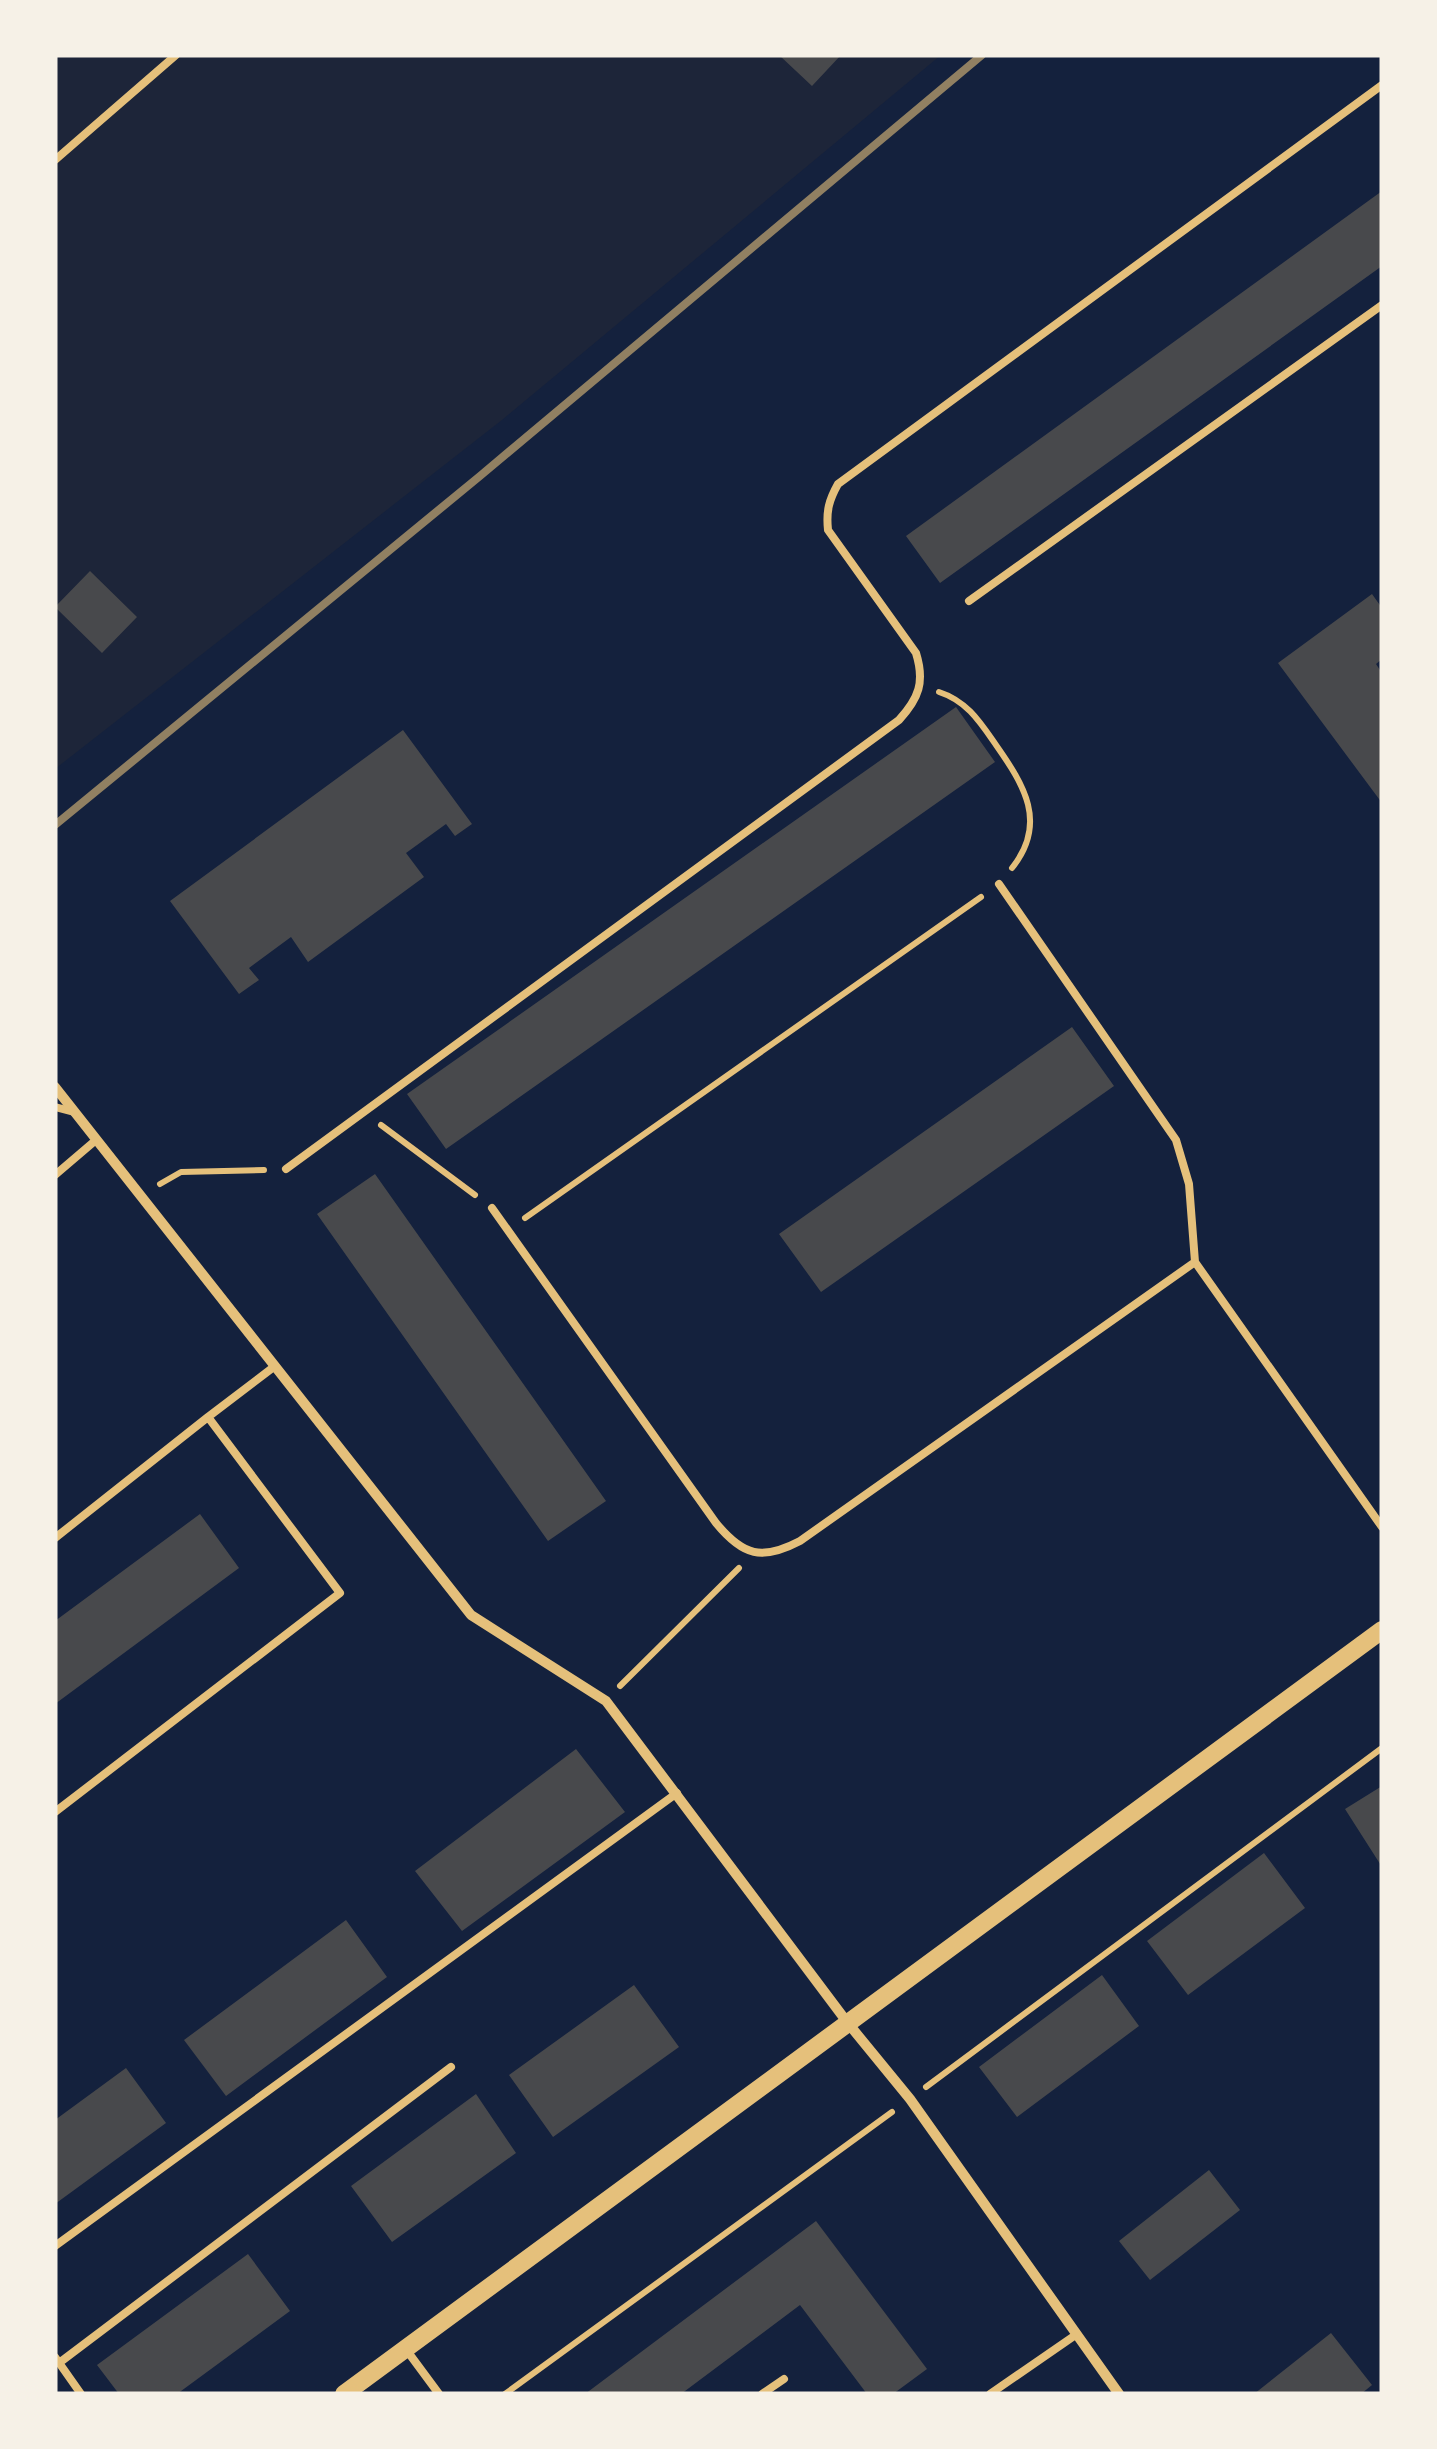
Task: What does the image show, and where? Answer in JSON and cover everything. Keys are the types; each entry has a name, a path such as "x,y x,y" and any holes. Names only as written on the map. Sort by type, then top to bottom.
{"street":[{"path":"55,1087 471,1616 606,1701 847,2022 910,2099 1119,2394"},
{"path":"344,2394 1382,1630"}],"lane":[{"path":"55,160 176,55"},
{"path":"286,1169 899,720 914,703 921,670 916,653 828,530 826,513 838,484 1382,85"},
{"path":"968,601 1382,306"},
{"path":"999,884 1176,1140 1189,1184 1195,1262 1382,1526"},
{"path":"55,1107 74,1112"},
{"path":"55,1175 96,1140"},
{"path":"492,1208 716,1523 732,1543 754,1553 776,1553 800,1541 1195,1262"},
{"path":"55,1538 275,1366"},
{"path":"55,1812 340,1593 208,1417"},
{"path":"55,2246 677,1793"},
{"path":"81,2394 57,2360 451,2066"},
{"path":"990,2394 1077,2334"},
{"path":"405,2348 439,2394"},
{"path":"762,2394 784,2379"}],"path":[{"path":"508,1230 999,884 1021,856 1029,834 1030,807 1023,783 975,715 953,697 920,686"},
{"path":"363,1112 492,1208"},
{"path":"140,1196 181,1172 286,1169"},
{"path":"606,1701 754,1553"},
{"path":"505,2394 1382,1748"}],"shaded area":[{"path":"55,55 941,55 502,420 55,769"}],"building":[{"path":"779,55 841,55 812,86"},
{"path":"1382,191 1382,266 940,583 906,536"},
{"path":"90,571 137,617 102,653 55,607"},
{"path":"1372,594 1382,608 1382,659 1376,664 1382,673 1382,803 1278,663"},
{"path":"956,707 995,762 446,1149 407,1094"},
{"path":"403,730 472,824 455,836 446,824 406,853 424,877 308,962 291,937 249,968 259,980 239,994 170,901"},
{"path":"1072,1027 1114,1086 821,1292 779,1234"},
{"path":"375,1174 606,1501 548,1541 317,1214"},
{"path":"200,1514 239,1568 55,1704 55,1621"},
{"path":"576,1749 625,1812 462,1931 415,1871"},
{"path":"1382,1786 1382,1867 1345,1809"},
{"path":"1264,1853 1305,1908 1188,1995 1147,1941"},
{"path":"346,1920 387,1977 226,2096 184,2040"},
{"path":"1102,1975 1139,2026 1017,2117 979,2067"},
{"path":"634,1985 679,2047 553,2137 509,2075"},
{"path":"126,2068 166,2123 55,2204 55,2120"},
{"path":"476,2094 516,2153 392,2242 351,2186"},
{"path":"1209,2170 1240,2210 1150,2280 1119,2241"},
{"path":"816,2221 927,2369 893,2394 867,2394 800,2305 681,2394 585,2394"},
{"path":"248,2254 290,2311 177,2394 119,2394 97,2365"},
{"path":"1331,2333 1372,2385 1361,2394 1254,2394"}],"railway":[{"path":"55,825 480,476 982,55"}]}
